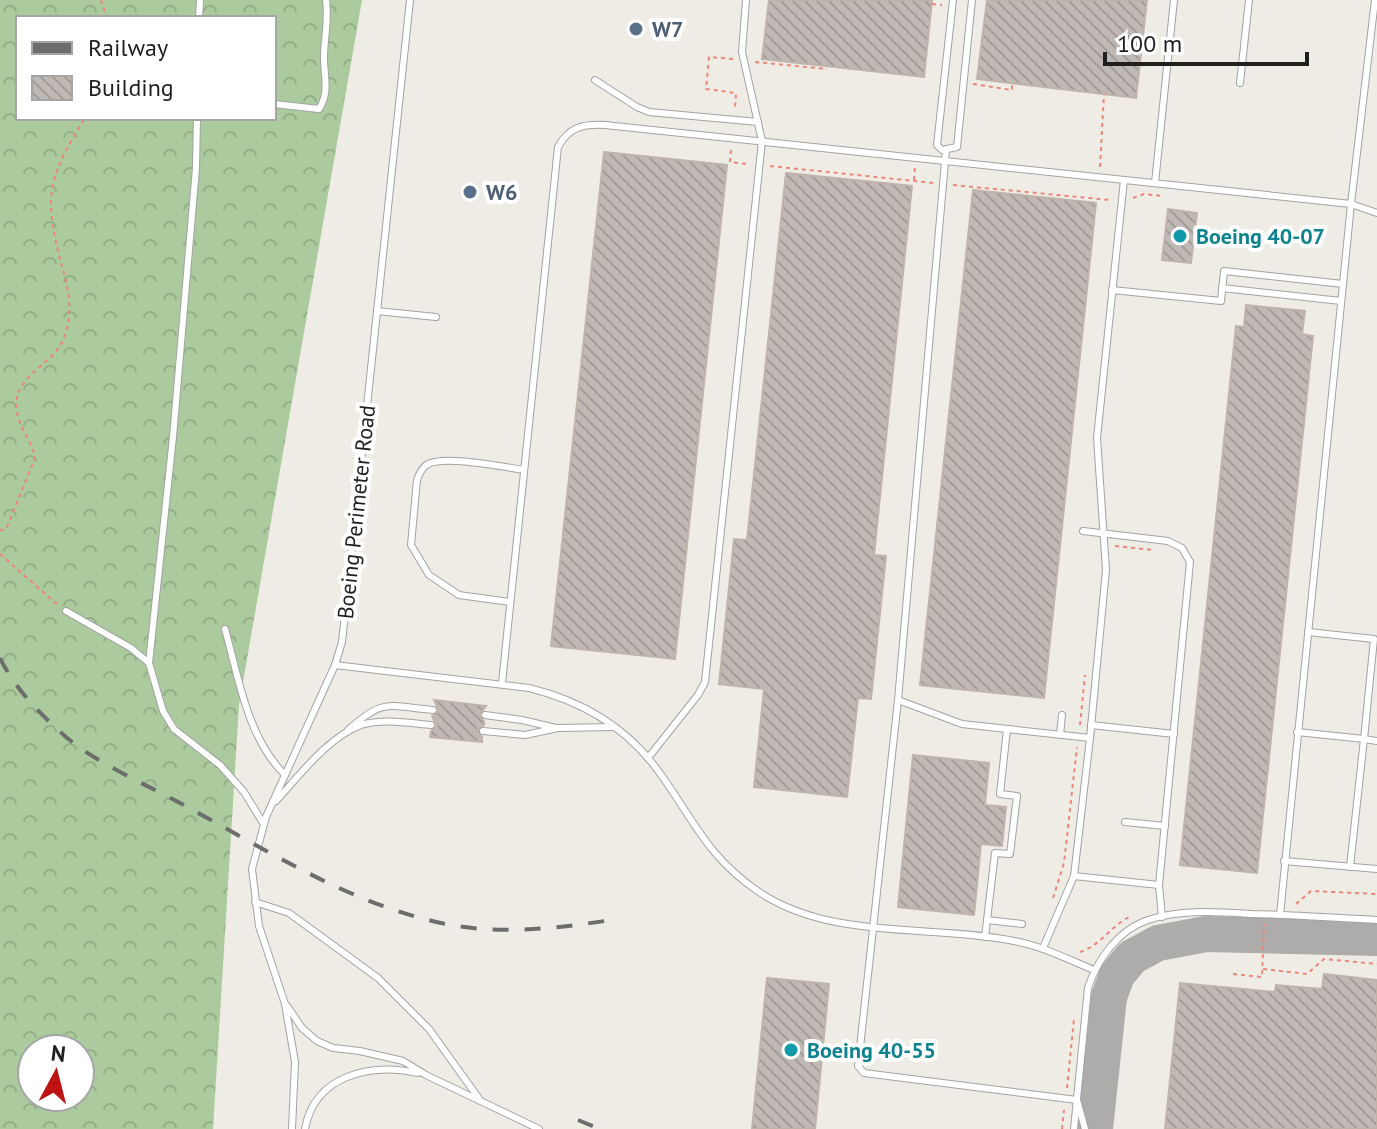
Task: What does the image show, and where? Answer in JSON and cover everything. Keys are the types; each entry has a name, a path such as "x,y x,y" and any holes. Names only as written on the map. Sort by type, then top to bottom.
{"lane":[{"path":"276,104 319,109 324,102 327,88 324,57 329,21 326,0"},
{"name":"Boeing Perimeter Road","path":"292,1129 295,1062 285,1004 259,926 252,869 263,824 335,665 342,642 410,0"},
{"path":"648,758 705,682 762,141 742,52 746,0"},
{"path":"953,0 937,145 946,150 957,147 972,0"},
{"path":"1155,183 1174,0"},
{"path":"1240,83 1249,0"},
{"path":"1280,915 1351,204 1375,0"},
{"path":"595,80 649,112 758,122"},
{"path":"197,120 195,183 173,437 149,663 163,711 174,729 220,765 244,792 263,824"},
{"path":"502,683 558,147 564,136 582,125 945,159 1351,204 1377,213"},
{"path":"946,150 898,700 858,1066 864,1073 1077,1100"},
{"path":"1043,948 1074,876 1090,738 1106,570 1097,438 1124,180"},
{"path":"1112,290 1221,301 1224,271 1343,284"},
{"path":"1222,288 1341,301"},
{"path":"377,311 436,317"},
{"path":"510,602 459,595 429,575 411,545 417,480 429,464 448,461 524,470"},
{"path":"1083,531 1168,541 1182,548 1190,562 1159,885 1162,917"},
{"path":"66,611 131,648 149,663"},
{"path":"225,629 256,734 270,760 285,775"},
{"path":"1308,632 1374,639 1350,867"},
{"path":"335,665 502,683 558,695 593,712 633,741 648,758 709,847 730,871 781,905 812,916 874,926 1012,940 1043,948 1094,970"},
{"path":"898,700 962,724 1090,738"},
{"path":"271,807 339,737 370,710 383,705 433,710"},
{"path":"485,715 558,728"},
{"path":"1060,735 1062,715"},
{"path":"339,737 363,724 393,721 431,725"},
{"path":"1091,725 1174,734"},
{"path":"483,731 525,735 558,728 616,727"},
{"path":"985,937 995,853 1010,854 1017,796 1000,794 1007,729"},
{"path":"1297,732 1377,741"},
{"path":"1125,822 1165,826"},
{"path":"1284,861 1377,869"},
{"path":"1074,876 1159,885"},
{"path":"255,902 289,913 378,978 429,1029 480,1100"},
{"path":"1074,1129 1088,988 1094,970 1115,943 1145,921 1177,914 1264,914 1377,920"},
{"path":"987,920 1022,924"},
{"name":"Boeing Perimeter Road","path":"285,1004 302,1028 317,1041 333,1048 403,1061 539,1129"},
{"name":"Boeing Perimeter Road","path":"305,1129 307,1118 322,1095 342,1078 368,1070 400,1069 426,1075"},
{"path":"1077,1100 1085,1129"},
{"path":"517,1117 531,1129"}],"path":[{"path":"964,82 1012,90 1012,83"},
{"path":"1104,94 1098,167 1113,169 1112,201"},
{"path":"0,531 7,527 35,458 17,412 16,395 27,378 60,346 66,333 69,294 51,221 51,184 60,158 84,120"},
{"path":"0,554 66,611"},
{"path":"1050,906 1064,863 1086,666"},
{"path":"1233,974 1262,977 1264,914"},
{"path":"1263,969 1307,974 1324,959 1377,964"}],"green space":[{"path":"0,0 362,0 239,705 213,1129 0,1129"}],"building":[{"path":"769,0 932,0 924,77 762,59"},
{"path":"987,0 1147,0 1136,98 977,79"},
{"path":"604,152 727,165 675,659 551,646"},
{"path":"786,173 912,186 874,555 886,556 871,699 858,698 847,797 754,787 764,689 719,684 734,539 747,540"},
{"path":"973,190 1096,203 1044,698 920,685"},
{"name":"Boeing 40-07","path":"1168,209 1197,213 1191,263 1162,260"},
{"path":"1246,305 1305,311 1302,334 1313,336 1257,873 1180,865 1236,326 1244,327"},
{"path":"434,700 486,706 479,715 484,725 477,730 482,742 430,737 437,726 432,716 439,711"},
{"path":"913,755 989,763 985,805 1006,807 1002,846 981,844 974,915 898,907"},
{"path":"1324,974 1377,980 1377,1129 1165,1129 1180,983 1275,992 1276,985 1322,989"},
{"name":"Boeing 40-55","path":"767,978 829,984 815,1129 752,1129"}],"taxiway":[{"path":"1095,1129 1109,997 1117,975 1132,957 1158,943 1206,934 1377,938"}],"railway":[{"path":"0,658 29,700 56,728 92,756 340,888 407,914 462,927 523,930 605,921"},
{"path":"578,1120 600,1129"}],"place":[{"name":"W7","path":"636,29"},
{"name":"W6","path":"470,192"},
{"name":"Boeing 40-07","path":"1180,236"},
{"name":"Boeing 40-55","path":"791,1050"}]}
